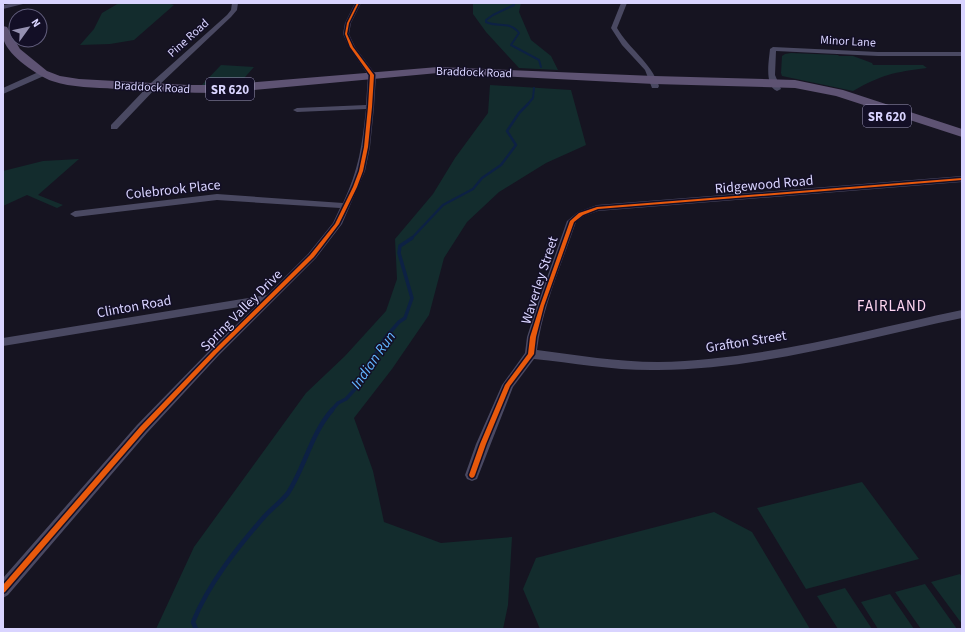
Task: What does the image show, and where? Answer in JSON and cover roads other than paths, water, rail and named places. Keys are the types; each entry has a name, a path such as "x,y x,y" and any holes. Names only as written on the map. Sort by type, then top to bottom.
{"main road":[{"name":"Braddock Road","path":"3,29 6,40 16,51 43,73 66,81 149,90"},
{"name":"Braddock Road","path":"27,75 60,87 149,90 207,90 372,78 452,76 776,86 795,84 839,93 962,134"},
{"name":"Braddock Road","path":"776,86 834,99 962,141"}],"street":[{"path":"3,7 24,3"},
{"name":"Pine Road","path":"114,127 149,90 229,16 234,10 235,3"},
{"path":"358,3 348,23 346,34 352,47 372,78"},
{"path":"624,3 614,28 620,37 646,66 654,83"},
{"name":"Minor Lane","path":"776,86 771,75 774,49 878,54 962,54"},
{"path":"3,91 27,75 43,73"},
{"name":"Spring Valley Drive","path":"3,590 10,576 153,417 215,352 312,256 327,238 346,206 361,171 366,147 372,78"},
{"path":"297,110 370,107"},
{"name":"Ridgewood Road","path":"572,221 580,214 598,208 962,180"},
{"name":"Colebrook Place","path":"75,214 198,198 346,206"},
{"name":"Waverley Street","path":"472,475 483,444 508,385 531,354 542,306 572,221"},
{"name":"Clinton Road","path":"3,342 270,298"},
{"name":"Grafton Street","path":"531,354 634,366 680,366 753,357 962,314"}],"waterway":[{"name":"Indian Run","path":"513,3 514,5 493,15 486,20 486,22 490,24 507,25 515,29 519,33 511,45 539,60 541,67"},
{"name":"Indian Run","path":"527,105 533,98 534,88"},
{"name":"Indian Run","path":"412,238 443,205 473,189 482,178 501,165 516,145 507,131 519,113 527,105"},
{"name":"Indian Run","path":"331,411 338,403 346,399 356,388 385,338 399,322 405,318 412,298 399,253 400,246 412,238"},
{"name":"Indian Run","path":"196,629 193,622 215,580 224,566 254,529 288,493 313,440 332,410"}],"district":[{"name":"FAIRLAND","path":"892,306"}]}
